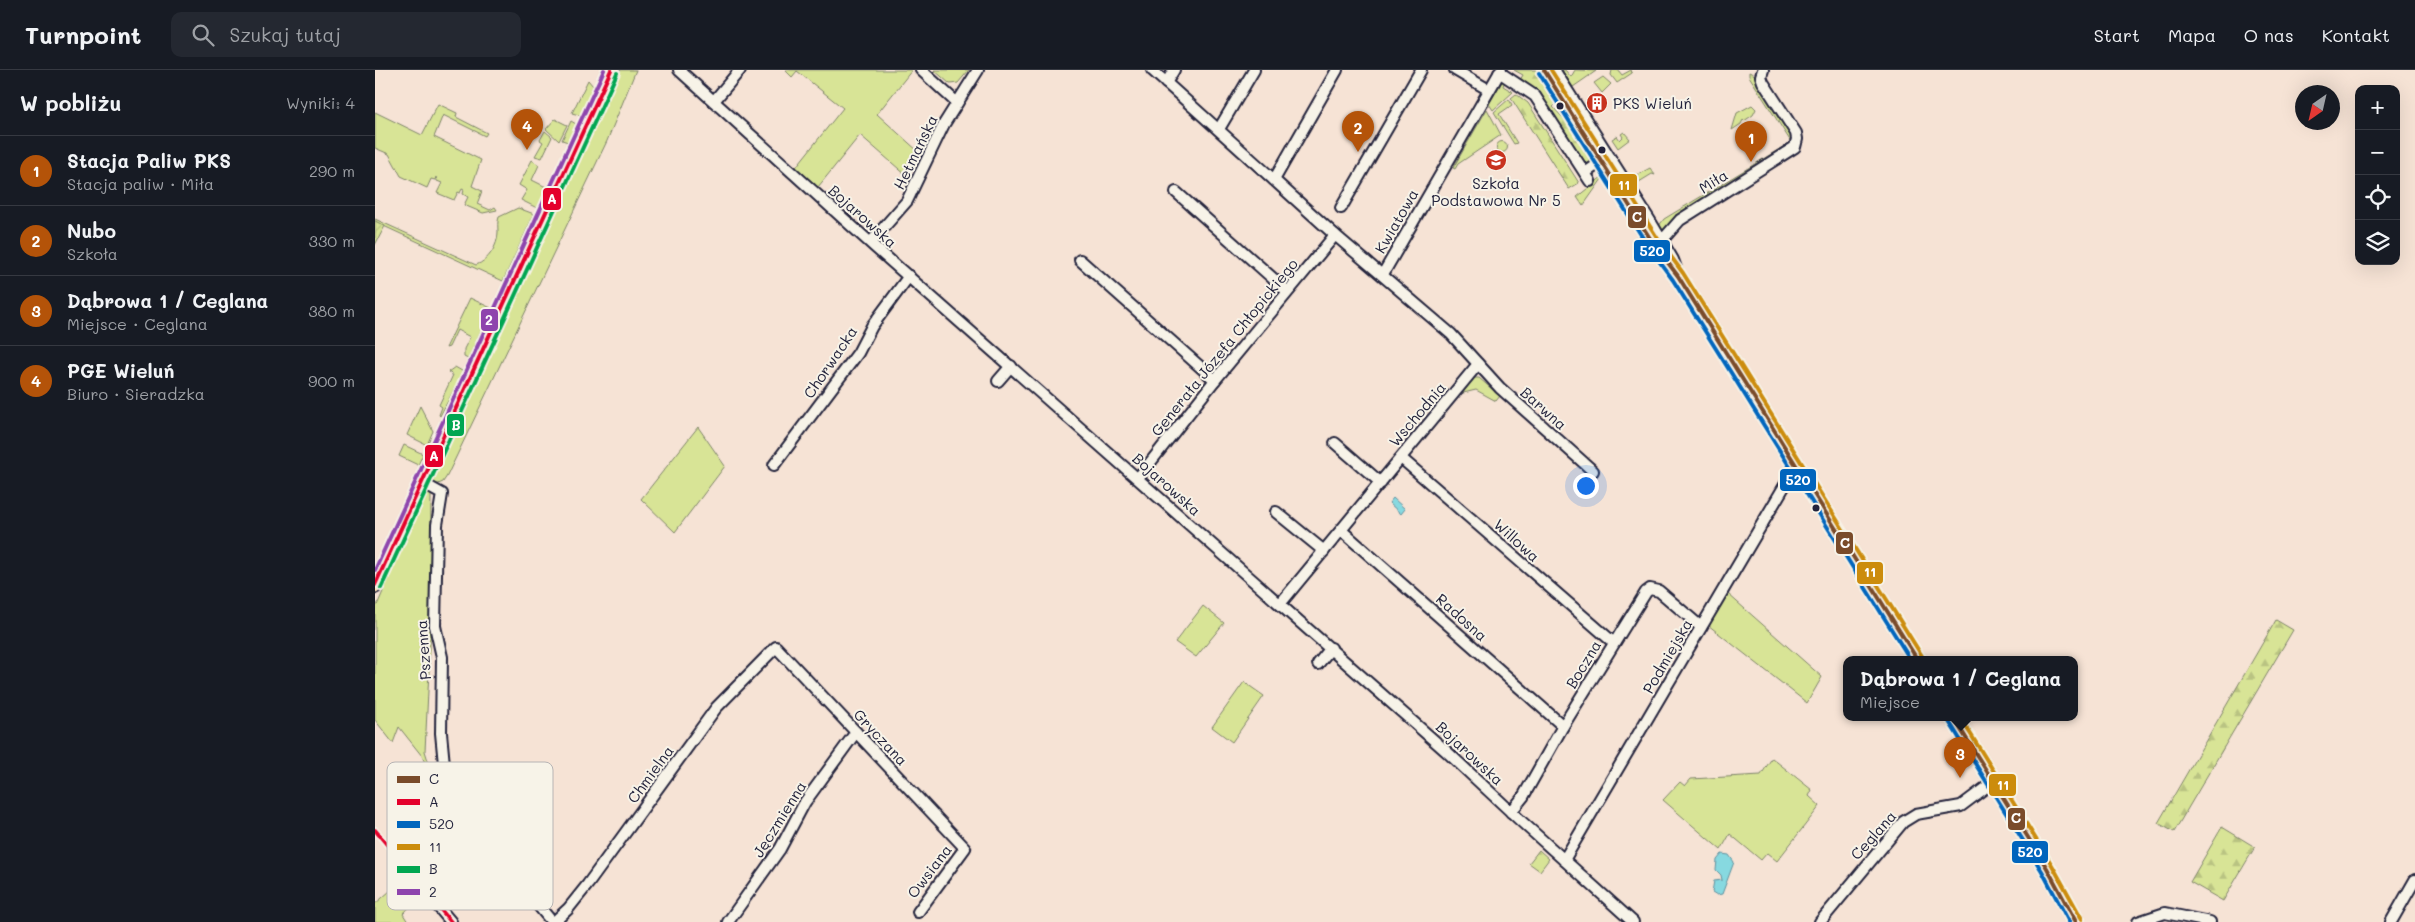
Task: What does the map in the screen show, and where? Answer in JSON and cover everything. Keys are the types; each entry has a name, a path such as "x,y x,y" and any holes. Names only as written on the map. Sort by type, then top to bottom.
{"main road":[{"path":"375,585 611,70"}],"street":[{"name":"Bojarowska","path":"679,70 1460,763 1511,812 1633,922"},
{"path":"714,101 740,70"},
{"path":"921,70 957,103"},
{"name":"Hetmańska","path":"871,242 907,202 939,132 978,70"},
{"path":"1152,70 1335,235 1383,274"},
{"path":"1166,83 1174,70"},
{"path":"1219,129 1254,70"},
{"path":"1274,180 1337,70"},
{"path":"1341,208 1421,70"},
{"path":"1455,70 1489,90"},
{"path":"1544,70 1627,203 1655,238"},
{"path":"1553,70 1678,276 1915,656"},
{"name":"Miła","path":"1655,238 1666,236 1679,220 1795,148 1796,133 1763,82 1761,76 1763,70"},
{"path":"1500,71 1535,96 1587,177 1601,162"},
{"name":"Kwiatowa","path":"1478,364 1451,334 1383,274 1500,71"},
{"path":"1176,192 1287,291"},
{"name":"Generała Józefa Chłopickiego","path":"1138,478 1287,291 1335,235"},
{"path":"1079,260 1215,380"},
{"name":"Chorwacka","path":"774,465 858,352 872,326 909,276"},
{"name":"Wschodnia","path":"1280,604 1478,364"},
{"name":"Barwna","path":"1478,364 1500,388 1593,471"},
{"path":"998,381 1011,366"},
{"path":"1335,443 1381,483"},
{"name":"Willowa","path":"1401,458 1614,643"},
{"name":"Podmiejska","path":"1564,860 1788,480 1800,470"},
{"name":"Pszenna","path":"422,483 442,494 437,520 435,626 442,658 444,762"},
{"path":"1276,512 1324,551"},
{"name":"Radosna","path":"1341,530 1563,726"},
{"name":"Boczna","path":"1511,812 1523,797 1563,726 1643,595 1650,589 1661,593 1701,627"},
{"name":"Gryczana","path":"776,647 965,848"},
{"name":"Chmielna","path":"553,922 568,909 588,884 716,708 776,647"},
{"path":"1318,664 1331,648"},
{"path":"1955,721 2055,882 2076,922"},
{"name":"Jęczmienna","path":"728,922 780,849 805,802 856,732"},
{"name":"Ceglana","path":"1820,922 1903,822 1916,814 1961,806 1993,782"},
{"name":"Owsiana","path":"918,912 965,848"},
{"path":"2391,922 2415,880"},
{"path":"441,910 451,922"},
{"name":"Pszenna","path":"543,910 553,922"},
{"path":"2138,922 2165,913 2210,922"}],"green space":[{"path":"620,70 636,70 607,141 447,476 443,482 436,485 431,482"},
{"path":"785,70 912,70 877,114 919,152 907,176 860,135 818,187 796,167 843,108 797,71 792,77"},
{"path":"934,70 969,70 958,83 950,84"},
{"path":"1514,70 1537,70 1555,105 1553,107 1581,138 1594,160 1588,166 1585,165 1541,96 1520,80 1523,75"},
{"path":"1562,70 1565,70 1571,77 1575,70 1596,71 1573,87"},
{"path":"1612,70 1618,70 1622,75 1631,70 1632,73 1617,83 1611,75"},
{"path":"1749,72 1759,77 1793,133 1794,145 1664,235 1658,227 1664,219 1791,142 1749,76"},
{"path":"1603,77 1611,84 1602,93 1594,83"},
{"path":"588,80 593,86 581,114 572,113"},
{"path":"1503,80 1505,81 1503,86 1513,92 1493,110 1489,104"},
{"path":"1516,94 1528,103 1579,183 1569,189 1511,98"},
{"path":"1509,99 1512,105 1499,114 1517,143 1514,144 1494,112"},
{"path":"438,104 457,113 456,117 487,133 485,136 443,115 434,137 481,160 472,186 482,191 477,204 490,210 495,207 497,210 483,213 464,205 468,197 463,194 464,190 462,189 454,200 437,193 442,183 437,181 436,177 435,180 431,179 427,188 401,176 389,154 375,148 375,112 422,135"},
{"path":"1752,105 1756,109 1753,115 1743,120 1741,124 1732,130 1737,113"},
{"path":"1487,109 1501,135 1458,164 1455,169 1453,168"},
{"path":"555,119 567,125 559,141 546,129"},
{"path":"571,121 576,124 568,142 562,140"},
{"path":"545,131 552,137 542,158 535,156 543,142 540,140"},
{"path":"1624,132 1630,139 1618,148 1612,139 1617,136 1620,140 1623,137 1621,134"},
{"path":"1502,141 1508,147 1502,153 1496,147"},
{"path":"532,160 539,165 532,180 548,188 537,208 521,200 527,190 519,185"},
{"path":"1650,168 1655,175 1652,174 1639,182 1635,174 1637,175"},
{"path":"1603,176 1609,182 1606,184 1602,179 1583,206 1577,197"},
{"path":"518,208 534,214 503,281 375,222 375,219 476,265 485,260 494,248 498,237 499,217"},
{"path":"375,221 385,226 375,245"},
{"path":"470,298 491,308 468,359 464,357 464,349 470,337 457,330 449,347 446,348"},
{"path":"455,367 462,371 461,376 440,416 442,407 439,405 453,375 448,372"},
{"path":"1473,378 1479,378 1500,396 1496,401 1476,390 1459,394"},
{"path":"420,406 433,431 427,445 407,435"},
{"path":"698,427 725,466 675,532 641,499"},
{"path":"404,445 423,454 418,465 399,456"},
{"path":"426,493 431,494 430,651 425,751 428,762 425,762 399,727 393,743 375,720 375,610"},
{"path":"1728,594 1822,677 1807,703 1708,625"},
{"path":"1203,606 1224,623 1196,657 1175,642"},
{"path":"2276,620 2293,630 2174,832 2158,823"},
{"path":"1244,682 1264,696 1232,742 1212,727"},
{"path":"1772,758 1812,790 1809,796 1820,806 1777,861 1767,853 1761,860 1730,834 1721,850 1663,800 1680,782 1685,786 1691,779 1761,775"},
{"path":"2222,827 2255,847 2223,901 2190,882"},
{"path":"1539,850 1549,859 1540,871 1529,863"},
{"path":"387,894 387,910 407,910 403,914 408,922 375,922 375,904"}],"water":[{"path":"1393,498 1405,509 1401,514 1389,503"},
{"path":"1722,854 1729,855 1734,862 1722,894 1717,895 1712,892 1714,881 1722,880 1721,875 1716,870 1717,860"}],"transit line":[{"name":"2","path":"375,570 604,70"},
{"name":"A","path":"375,585 611,70"},
{"name":"C","path":"1544,70 1653,243 1678,276 1915,656"},
{"name":"11","path":"1551,70 1658,239 1683,273 1922,656"},
{"name":"B","path":"381,588 617,73"},
{"name":"520","path":"1539,73 1648,246 1673,280 1908,656"},
{"name":"520","path":"1949,721 2042,871 2069,922"},
{"name":"C","path":"1955,721 2047,868 2076,922"},
{"name":"11","path":"1962,721 2052,865 2082,919"},
{"name":"A","path":"375,830 387,845"},
{"name":"A","path":"441,910 451,922"}],"place":[{"name":"PKS Wieluń","path":"1597,103"},
{"name":"PGE Wieluń","path":"527,150"},
{"name":"Nubo","path":"1358,152"},
{"name":"Szkoła Podstawowa Nr 5","path":"1496,160"},
{"name":"Stacja Paliw PKS","path":"1751,162"},
{"name":"Dąbrowa 1 / Ceglana","path":"1960,778"}]}
